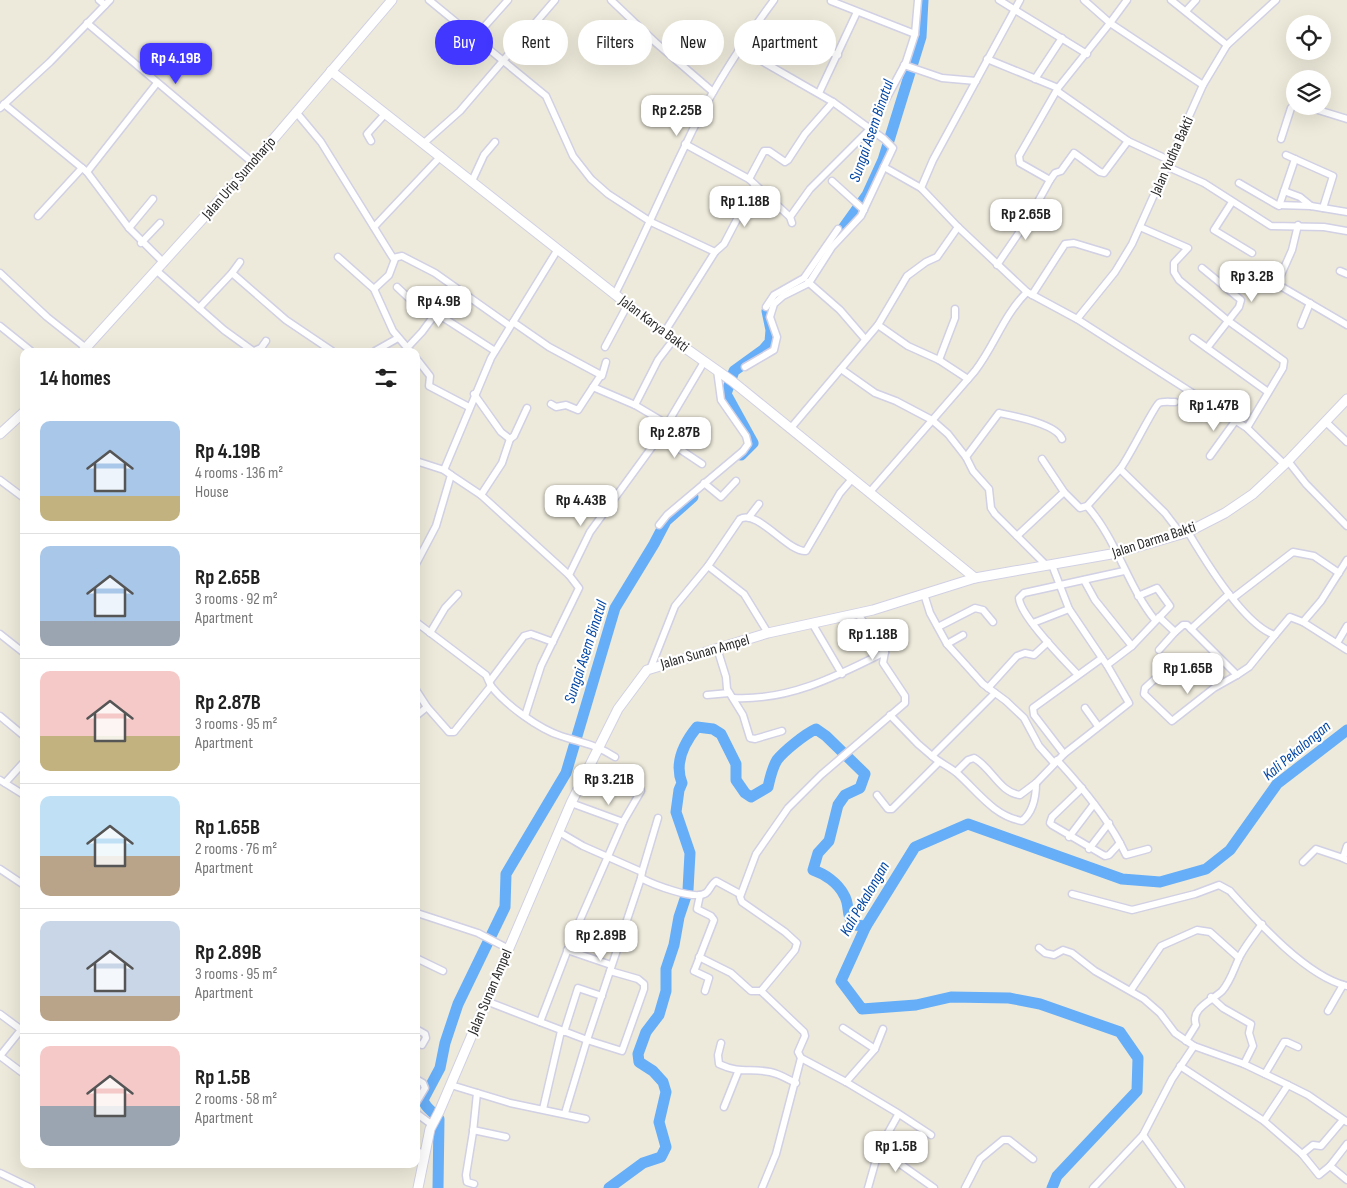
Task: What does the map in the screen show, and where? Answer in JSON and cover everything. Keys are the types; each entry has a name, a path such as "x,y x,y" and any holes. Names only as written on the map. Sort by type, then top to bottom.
{"street":[{"path":"99,0 108,2"},
{"name":"Jalan Urip Sumoharjo","path":"86,348 158,271 392,0"},
{"path":"429,0 455,20"},
{"path":"490,20 508,0"},
{"path":"538,20 555,0"},
{"path":"612,0 655,42 713,92"},
{"path":"759,20 774,0"},
{"path":"685,144 749,179 791,220 810,189 870,129 905,66 915,34 918,0"},
{"path":"999,0 1087,54"},
{"path":"921,188 933,160 1020,0"},
{"path":"1084,0 1110,23 1203,85"},
{"path":"1050,180 1020,163 1018,159 1057,90 1087,54 1127,0"},
{"path":"1171,0 1186,10 1227,45"},
{"path":"1186,10 1196,0"},
{"name":"Jalan Yudha Bakti","path":"1076,319 1115,272 1140,227 1203,85 1227,45 1276,0"},
{"path":"831,1 915,34"},
{"path":"108,2 50,62 2,106 84,170 141,243 164,263"},
{"path":"819,93 857,12"},
{"path":"86,23 253,163"},
{"path":"1035,79 1062,38"},
{"path":"493,51 503,59"},
{"path":"615,294 651,222 685,144 734,56"},
{"path":"987,59 1057,90 1128,140 1204,183 1268,225 1298,225 1347,231"},
{"path":"424,143 456,114 503,61"},
{"path":"510,65 546,96 580,168 608,194 651,222 715,252"},
{"path":"766,307 777,297 807,281 863,210 892,146 834,102 769,65"},
{"path":"905,66 942,78 976,81"},
{"name":"Jalan Karya Bakti","path":"331,71 664,333 732,381 975,578"},
{"path":"38,216 84,170 157,83"},
{"path":"749,179 764,151 769,151 785,162 788,160 805,134 834,102"},
{"path":"296,112 321,142 395,260"},
{"path":"371,140 368,133 385,114"},
{"path":"1331,114 1347,119"},
{"path":"1281,139 1289,115"},
{"path":"997,265 1029,218 1050,180 1055,173 1061,171 1074,153 1104,173 1128,140"},
{"path":"472,181 484,155 495,142"},
{"path":"1286,155 1333,176 1323,208"},
{"path":"374,227 441,156"},
{"path":"1279,206 1295,159"},
{"path":"884,167 921,188 997,265 1030,294 1076,319 1247,428 1286,463 1347,526"},
{"path":"832,181 863,210"},
{"path":"1239,183 1279,206 1311,206 1347,212"},
{"path":"664,333 715,252 724,244 755,184"},
{"path":"1284,191 1300,197 1311,206"},
{"path":"129,228 153,199"},
{"path":"1232,202 1214,230 1252,253"},
{"path":"141,243 160,223"},
{"path":"1298,225 1292,250 1277,284 1347,325"},
{"path":"790,429 878,325 908,276 926,262 937,257 958,227"},
{"path":"1140,227 1188,248 1174,263 1176,276 1227,320 1284,361 1283,368 1247,428"},
{"path":"807,281 838,228"},
{"path":"869,492 968,379 985,357 1007,315 1030,294 1065,244 1074,243 1107,253"},
{"path":"444,470 474,394 495,351 558,250"},
{"path":"374,289 389,275 395,260 402,256 435,273 511,324 602,376"},
{"path":"338,257 374,289 398,338 407,348"},
{"path":"199,308 240,262"},
{"path":"1202,268 1241,300 1239,307 1207,348"},
{"path":"158,271 199,308 250,348"},
{"path":"1340,271 1347,274"},
{"path":"0,273 82,348"},
{"path":"232,273 286,320 328,348"},
{"path":"807,281 840,310 865,339"},
{"path":"397,287 415,304 436,313 495,351"},
{"path":"745,367 771,353 776,346 777,337 770,313 777,297"},
{"path":"1301,325 1310,303"},
{"path":"605,347 628,304"},
{"path":"940,360 955,318 955,309"},
{"path":"409,348 436,313"},
{"path":"878,325 908,346 940,360 968,379"},
{"path":"0,326 28,348"},
{"path":"380,348 398,338"},
{"path":"1193,338 1268,392"},
{"path":"635,405 658,360 674,339"},
{"path":"261,348 266,340"},
{"path":"551,404 556,407 566,405 578,410 602,376 606,362"},
{"path":"569,575 590,532 660,436 704,362"},
{"path":"420,363 430,376 429,386 470,407"},
{"path":"841,369 875,393 896,401 932,420 955,442 973,471 989,489 991,508 995,514 1049,565 1069,609 1107,665 1129,702 1064,754 1036,783 1020,795 1015,794 994,778 974,758 968,760 956,772"},
{"path":"660,525 667,515 743,451 748,444 746,436 722,400 721,373"},
{"path":"593,387 635,405 667,424"},
{"path":"474,394 501,432 510,439"},
{"name":"Jalan Darma Bakti","path":"975,578 1049,565 1119,558 1185,533 1225,513 1253,494 1347,400"},
{"path":"1042,459 1064,492 1080,508 1088,506 1120,469 1142,435 1155,407 1163,402 1175,402"},
{"path":"481,494 502,463 510,439 514,436 527,408"},
{"path":"966,457 999,414 1047,425 1058,432 1062,439"},
{"path":"0,434 20,416"},
{"path":"1210,456 1236,420"},
{"path":"1326,422 1347,442"},
{"path":"660,436 702,464"},
{"path":"420,461 444,470 481,494 569,575 579,588 536,677 525,716"},
{"path":"1120,469 1185,533 1231,596 1256,624 1275,635"},
{"path":"420,556 436,526 451,475"},
{"path":"651,667 675,606 708,566 738,522 744,517 749,517 797,549 806,551 840,493 852,479"},
{"path":"0,480 20,495"},
{"path":"704,483 721,497 736,481"},
{"path":"1017,536 1064,492"},
{"path":"749,517 759,504"},
{"path":"1088,506 1105,529 1124,571 1138,596 1157,618 1175,632"},
{"path":"1191,629 1231,596 1293,552 1314,556 1339,573"},
{"path":"1303,622 1322,601 1347,560"},
{"path":"708,566 744,594 768,633"},
{"path":"1078,675 1032,623 1020,606 1020,596 1124,571"},
{"name":"Jalan Sunan Ampel","path":"420,1152 451,1085 571,803 618,709 643,675 651,667 716,648 768,633 857,613 975,578"},
{"path":"1084,580 1095,600 1132,646"},
{"path":"1107,665 1132,646 1170,606 1159,590 1151,589 1138,596"},
{"path":"430,633 445,608 458,594"},
{"path":"924,594 929,610 947,644 965,666 1024,718 1039,746 1082,788 1109,823 1126,855 1148,849"},
{"path":"938,627 975,608 983,610 993,622"},
{"path":"1032,623 1069,609"},
{"path":"761,991 795,950 796,943 785,932 742,902 740,894 748,881 756,854 788,808 906,700 883,663 885,652 857,613"},
{"path":"1157,677 1145,688 1144,694 1172,721 1214,688 1249,667 1290,618 1303,622 1347,650"},
{"path":"812,623 842,674"},
{"path":"1159,650 1185,624 1237,674"},
{"path":"420,625 486,675 490,683 525,716 555,734 599,746 615,757"},
{"path":"1337,643 1347,626"},
{"path":"0,634 20,650"},
{"path":"420,696 427,707 451,733 524,636 531,634 553,642"},
{"path":"947,644 963,635"},
{"path":"988,688 1017,656 1025,653 1034,655 1048,642"},
{"path":"716,648 731,696 743,715 750,738 755,739 782,731"},
{"path":"707,695 765,699 792,692 842,674 885,652"},
{"path":"1064,754 1034,715 1033,711 1039,702 1102,658"},
{"path":"932,756 995,693"},
{"path":"420,713 427,707"},
{"path":"1085,708 1098,726"},
{"path":"890,715 918,744 939,762 956,772 996,811 1006,817 1022,821 1036,798 1036,783"},
{"path":"0,716 20,733"},
{"path":"876,795 888,809 892,809 939,762"},
{"path":"20,766 2,782 20,793"},
{"path":"1082,788 1050,820 1052,826 1089,848 1107,856 1120,843"},
{"path":"540,1022 567,950 609,858 623,822 641,791"},
{"path":"571,803 623,822"},
{"path":"1069,837 1094,804"},
{"path":"565,1113 658,818"},
{"path":"1089,848 1109,823"},
{"path":"558,832 641,875 683,892 700,895 708,892 716,881 740,894"},
{"path":"1303,862 1316,849 1345,859 1347,846"},
{"path":"0,869 20,882"},
{"path":"1072,894 1132,910 1196,894 1219,885 1230,891 1262,924 1306,964 1345,986 1328,1011"},
{"path":"700,895 697,909 714,920 694,971 709,978 705,990"},
{"path":"420,914 485,936 509,949"},
{"path":"1186,1041 1196,1025 1195,1020 1198,1011 1228,983 1239,958 1262,924"},
{"path":"1132,990 1161,946 1197,930 1210,932 1239,958"},
{"path":"1039,948 1045,953 1054,955 1063,950 1069,951 1105,977 1132,990 1160,1013 1175,1033 1194,1046 1244,1064 1288,1085 1308,1095 1345,1121 1321,1146 1313,1145 1302,1154"},
{"path":"486,1000 622,1052 644,984 640,980 567,950"},
{"path":"699,957 731,973 751,991 761,991 804,1032 805,1036 798,1052 801,1058 846,1082 930,1135"},
{"path":"420,960 443,971"},
{"path":"543,1109 563,1031 578,988 602,996"},
{"path":"1212,997 1223,1008 1251,1024 1250,1038 1252,1046 1244,1064"},
{"path":"0,1014 20,1027"},
{"path":"843,1028 876,1049"},
{"path":"846,1082 876,1049 883,1029"},
{"path":"420,1032 426,1035 422,1045 420,1045"},
{"path":"20,1033 0,1056 20,1071"},
{"path":"1265,1074 1284,1042 1298,1047"},
{"path":"721,1043 718,1061 738,1072 769,1072 796,1084"},
{"path":"1093,1188 1144,1135 1180,1066 1194,1046"},
{"path":"762,1188 776,1154 796,1084 801,1058"},
{"path":"1180,1066 1264,1121 1302,1154 1319,1175 1330,1166 1347,1144"},
{"path":"724,1107 738,1072"},
{"path":"420,1083 425,1088 420,1096"},
{"path":"451,1085 510,1103 565,1113 586,1120"},
{"path":"1264,1121 1288,1085"},
{"path":"474,1184 467,1182 466,1176 474,1130 477,1093"},
{"path":"420,1114 435,1119"},
{"path":"868,1188 879,1149 898,1115"},
{"path":"474,1130 506,1137"},
{"path":"1144,1135 1181,1188"},
{"path":"965,1188 980,1159 1002,1140 1010,1141 1033,1159"},
{"path":"879,1149 934,1188"},
{"path":"1330,1166 1347,1180"},
{"name":"Jalan Sunan Ampel","path":"418,1188 419,1168"},
{"path":"0,1173 31,1188"}],"waterway":[{"name":"Sungai Asem Binatul","path":"798,285 816,269 867,195 883,160 921,37 923,0"},
{"name":"Sungai Asem Binatul","path":"741,455 753,443 726,394 734,371 763,350 770,342 771,330 767,311 776,297"},
{"name":"Sungai Asem Binatul","path":"438,1188 439,1119 426,1106 423,1100 440,1068 445,1043 458,1004 505,907 506,874 566,773 615,608 666,521 693,497"},
{"path":"609,1188 643,1163 661,1157 666,1147 659,1122 666,1092 663,1082 653,1071 639,1062 638,1054 646,1032 659,1015 666,991 666,969 688,890 690,853 676,812 679,790 682,783 679,768 680,761 684,746 697,727 713,729 721,734 736,764 736,780 745,793 751,797 768,787 771,773 780,756 816,729 826,736 865,774 860,788 845,795 838,805 829,841 818,853 813,870 831,880 841,891 846,898 849,917 853,925 866,926"},
{"name":"Kali Pekalongan","path":"1052,1188 1057,1176 1137,1091 1138,1058 1120,1032 1040,1004 1009,998 951,997 916,1005 862,1009 841,981 866,926 915,847 968,824 1122,879 1160,882 1206,869 1230,850 1277,784 1347,730"}]}
